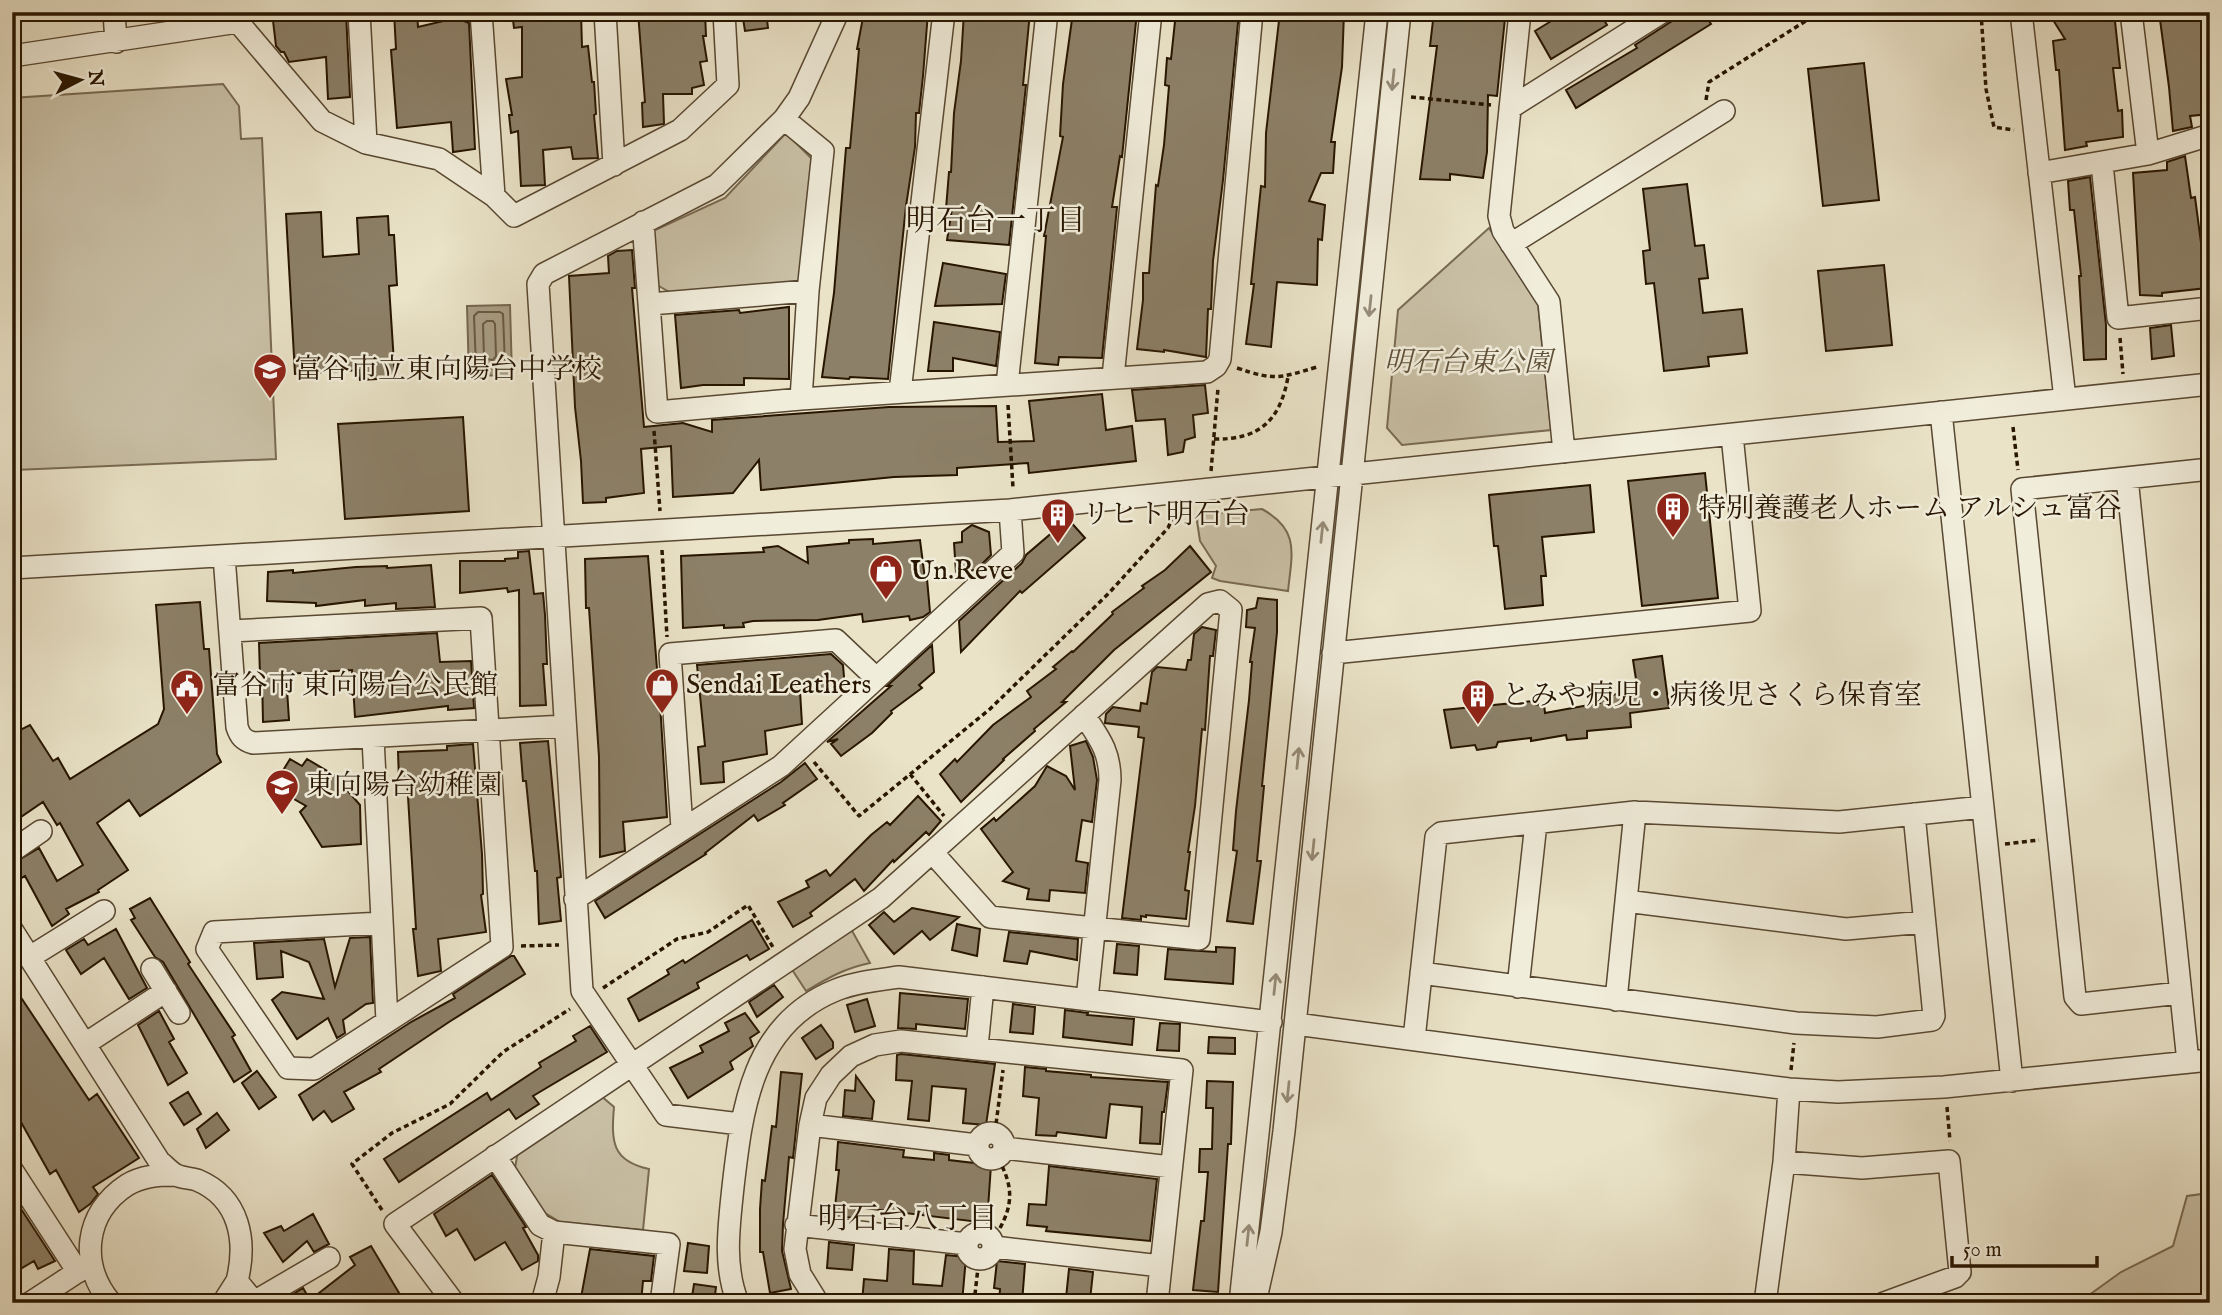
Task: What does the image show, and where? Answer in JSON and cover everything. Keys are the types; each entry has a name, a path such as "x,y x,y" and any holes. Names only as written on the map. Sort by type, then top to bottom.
{"street":[{"path":"114,12 116,42"},
{"path":"359,12 366,144"},
{"path":"481,12 494,196"},
{"path":"605,12 614,165"},
{"path":"12,56 116,42 238,17 322,121 366,144 439,159 494,196 514,216 680,130 728,85 724,12"},
{"path":"740,1124 666,1115 582,991 538,284 544,274 718,185 785,119 799,98 838,12"},
{"path":"900,393 944,12"},
{"path":"1007,385 1047,12"},
{"path":"1113,377 1151,12"},
{"path":"643,222 657,412 801,399 1207,372 1218,362 1252,12"},
{"path":"1240,1303 1377,12"},
{"path":"1255,1303 1271,1232 1296,1024 1400,12"},
{"path":"1520,12 1499,216 1503,231 1549,302 1564,452"},
{"path":"1510,108 1662,12"},
{"path":"2021,12 2065,399"},
{"path":"2131,12 2148,154"},
{"path":"1511,244 1717,115"},
{"path":"785,119 823,151 808,291 801,399"},
{"path":"2039,173 2148,154 2210,135"},
{"path":"2102,164 2118,318 2210,309"},
{"path":"650,304 808,291"},
{"path":"12,568 1010,510 2210,384"},
{"path":"1941,412 2012,1081"},
{"path":"1333,653 1750,611 1732,435"},
{"path":"2180,993 2081,1004 2075,998 2022,489 2210,469"},
{"path":"2127,478 2188,1062"},
{"path":"575,899 780,766 1013,553 1010,510"},
{"path":"225,556 237,727 245,740 253,743 373,738 565,726"},
{"path":"454,1303 395,1224 881,898 955,831 1084,715 1208,604 1220,601 1231,610 1199,939 990,917 932,852"},
{"path":"230,631 481,618 502,947 314,1069 288,1068 207,949 214,932 382,923"},
{"path":"682,828 670,654 836,640 875,677"},
{"path":"1084,715 1104,745 1110,760 1087,999"},
{"path":"373,738 387,1021"},
{"path":"1413,1039 1436,837 1441,833 1635,812 1839,822 1983,807"},
{"path":"1616,1000 1635,812"},
{"path":"1421,974 1796,1023 1877,1027 1932,1020 1934,1016 1913,814"},
{"path":"1518,987 1536,823"},
{"path":"12,851 41,831"},
{"path":"1626,901 1846,929 1924,922"},
{"path":"30,957 104,911"},
{"path":"12,930 159,1161 174,1175"},
{"path":"152,969 179,1013"},
{"path":"738,1303 732,1288 727,1248 740,1124 748,1091 761,1061 781,1030 808,1004 837,990 866,981 899,976 1271,1021"},
{"path":"976,1047 983,987"},
{"path":"85,1044 166,991"},
{"path":"1296,1024 1790,1080 1838,1092 1944,1087 2210,1060"},
{"path":"818,1303 800,1274 794,1249 816,1098 831,1075 851,1056 875,1045 901,1041 1182,1070 1157,1303"},
{"path":"1765,1303 1784,1162 1790,1080"},
{"path":"810,1125 1171,1167"},
{"path":"495,1156 540,1225 554,1232 670,1244 661,1303"},
{"path":"1784,1162 1833,1168 1862,1168 1949,1161 1960,1272 1955,1278 1884,1303"},
{"path":"12,1170 111,1303"},
{"path":"30,1303 84,1268 97,1220 110,1200 128,1185 151,1176 174,1175 197,1181 217,1194 232,1212 241,1234 243,1258 237,1281 223,1303"},
{"path":"796,1225 1161,1266"},
{"path":"542,1303 549,1277 554,1232"},
{"path":"237,1281 255,1302 329,1258"}],"path":[{"path":"1717,115 1705,97 1709,82 1820,12"},
{"path":"1981,12 1986,89 1994,127 2023,129"},
{"path":"1411,97 1510,108"},
{"path":"2121,349 2123,368"},
{"path":"1211,473 1219,380 1218,362 1257,374 1288,377 1317,367"},
{"path":"1214,439 1253,435 1275,415 1288,377"},
{"path":"1007,385 1013,488"},
{"path":"2013,427 2015,447"},
{"path":"801,747 859,816 990,709 1109,593 1168,528 1175,513"},
{"path":"910,774 955,831"},
{"path":"1987,846 2059,838"},
{"path":"395,1224 385,1214 352,1164 392,1133 450,1104 503,1052 677,939 708,932 748,905 783,963"},
{"path":"502,947 579,944"},
{"path":"1790,1080 1796,1023"},
{"path":"974,1303 983,1247 1000,1228 1010,1204 1010,1190 993,1146 1005,1051"},
{"path":"1944,1087 1951,1149 1949,1161"}],"green space":[{"path":"223,84 239,106 241,139 262,138 276,459 15,470 12,405 12,98"},
{"path":"786,133 815,162 806,267 797,284 673,294 657,285 653,231 725,198"},
{"name":"明石台東公園","path":"1489,228 1538,304 1551,430 1402,445 1387,428 1398,310"},
{"path":"1262,509 1283,525 1288,534 1292,554 1288,591 1212,578 1216,566 1200,541 1196,515"},
{"path":"851,929 870,963 829,978 806,991 791,968"},
{"path":"600,1095 614,1107 613,1130 616,1148 628,1161 649,1169 643,1230 560,1222 545,1213 515,1168 518,1151"},
{"path":"2210,1193 2210,1303 2078,1303 2121,1272 2173,1246 2187,1196"}],"water":[{"path":"510,305 512,375 469,376 467,306"}],"building":[{"path":"272,12 346,12 350,97 328,99 326,57 289,62 284,52 276,46"},
{"path":"394,12 417,12 418,27 456,18 469,23 475,149 453,152 451,122 397,128 391,50 396,49"},
{"path":"512,12 581,12 582,47 588,46 594,82 598,158 573,159 571,147 543,150 545,185 521,186 518,131 511,133 509,115 512,115 506,79 522,77 522,27 514,28"},
{"path":"638,12 705,12 706,36 703,36 707,61 700,62 704,85 692,88 692,94 663,94 664,124 643,127 642,103 645,102"},
{"path":"742,12 766,12 768,28 745,31"},
{"path":"864,12 904,15 904,12 928,12 888,379 822,377 834,293 846,148 850,148 857,49"},
{"path":"964,12 1030,12 1023,85 1026,85 1009,245 947,240 952,209 946,209"},
{"path":"1073,12 1137,12 1122,157 1120,156 1112,207 1117,207 1102,358 1059,357 1058,365 1035,363 1044,236 1063,137 1060,136 1063,84"},
{"path":"1176,12 1239,12 1213,261 1211,309 1208,309 1206,357 1164,350 1137,349 1143,300 1143,273 1149,273 1156,185 1158,186 1164,145 1169,86 1165,85 1167,58 1171,59"},
{"path":"1280,12 1344,12 1342,67 1331,142 1335,142 1333,173 1321,173 1309,201 1325,205 1322,240 1318,239 1317,285 1277,282 1271,347 1246,344 1254,284 1251,284 1261,186 1265,187 1266,133"},
{"path":"1434,12 1505,18 1497,96 1488,95 1487,152 1483,178 1450,174 1450,180 1420,179 1437,46 1430,46"},
{"path":"1566,12 1599,12 1607,25 1551,59 1535,31"},
{"path":"1686,12 1703,12 1711,24 1576,108 1566,90 1637,48 1635,45"},
{"path":"2048,12 2114,12 2120,68 2113,68 2118,111 2122,110 2123,137 2086,142 2087,146 2065,150 2059,70 2056,70 2053,41 2065,39"},
{"path":"2159,12 2210,12 2210,114 2190,116 2192,127 2173,131 2169,87"},
{"path":"1864,63 1879,200 1823,206 1808,69"},
{"path":"2185,156 2191,198 2195,197 2207,288 2162,293 2162,296 2140,295 2133,173 2167,170 2167,162"},
{"path":"2090,177 2106,325 2106,359 2084,360 2081,276 2068,181"},
{"path":"1687,184 1695,246 1704,245 1708,278 1699,279 1703,313 1742,309 1747,353 1708,357 1709,366 1664,371 1654,283 1646,284 1643,251 1650,250 1643,189"},
{"path":"321,212 323,257 359,254 357,218 388,216 389,235 394,235 397,285 389,286 395,378 360,380 359,370 295,374 286,214"},
{"path":"632,250 635,288 632,288 644,427 683,423 712,432 712,420 889,407 996,406 998,442 1034,441 1029,401 1102,394 1106,430 1132,426 1136,461 1029,473 1028,463 957,468 957,475 894,477 761,490 759,460 733,493 673,497 671,446 641,449 644,493 606,498 606,502 583,503 569,276 609,273 608,256 617,251"},
{"path":"943,263 1006,274 1002,304 935,306"},
{"path":"1884,265 1892,345 1826,351 1818,271"},
{"path":"789,307 789,379 744,378 744,385 681,388 675,315 739,310 740,313"},
{"path":"934,322 1000,332 996,366 953,358 953,371 928,371"},
{"path":"2171,325 2174,356 2152,359 2150,328"},
{"path":"1205,385 1208,413 1193,415 1195,437 1185,440 1183,452 1168,455 1165,419 1136,421 1132,390"},
{"path":"463,417 469,511 345,519 338,424"},
{"name":"特別養護老人ホーム アルシュ富谷","path":"1705,473 1718,598 1642,606 1628,481"},
{"path":"1590,485 1594,532 1542,537 1546,576 1541,576 1543,605 1505,609 1498,546 1494,546 1489,495"},
{"path":"1068,519 1085,538 1022,593 1020,591 961,652 959,621 1022,563 1026,555"},
{"path":"972,525 989,532 991,555 976,570 956,572 954,543 962,542 962,532"},
{"path":"873,539 873,544 920,540 930,612 923,617 910,620 909,616 863,622 862,614 818,620 753,621 743,623 744,627 724,628 724,625 683,628 681,556 764,552 763,548 778,546 808,563 807,547"},
{"path":"1190,546 1211,572 1114,650 1062,702 1066,702 1034,729 1035,731 961,802 940,774 955,759 957,762 993,725 1031,697 1027,691 1056,669 1053,667 1073,652 1113,614 1112,612 1144,588 1142,586 1165,570"},
{"path":"529,551 534,594 543,593 546,705 520,706 519,590 508,592 507,588 460,593 460,561 505,561 518,558 518,552"},
{"path":"648,556 667,817 623,822 625,851 600,857 599,757 589,608 586,608 585,559"},
{"path":"431,565 435,607 396,609 396,603 365,606 365,600 316,606 316,603 267,601 268,572"},
{"path":"1258,598 1277,600 1277,632 1262,786 1257,861 1261,861 1253,924 1227,921 1237,851 1233,850 1236,811 1255,628 1246,627 1247,610 1256,608"},
{"path":"200,602 204,649 209,649 217,754 221,762 140,816 129,800 97,823 128,870 98,890 99,892 66,909 69,914 52,926 25,876 12,884 12,864 39,848 57,881 83,865 60,823 57,825 43,802 12,823 12,734 30,725 53,761 58,758 70,779 158,724 164,709 156,605"},
{"path":"1202,627 1216,630 1213,656 1210,656 1205,730 1202,729 1188,852 1185,890 1189,891 1186,919 1146,915 1141,916 1141,920 1122,918 1144,738 1138,737 1139,727 1105,723 1106,714 1113,707 1140,711 1141,703 1147,704 1152,672 1157,667 1186,670 1188,660 1191,660 1194,634"},
{"path":"437,633 440,662 471,661 474,708 448,710 448,706 355,717 352,670 286,674 289,720 263,722 259,643"},
{"path":"932,645 934,672 919,685 922,688 891,711 872,733 841,756 831,744 838,739 827,742 891,686 887,686"},
{"path":"831,654 843,665 845,689 800,691 802,724 765,731 767,754 723,762 724,782 701,784 698,747 705,746 697,665"},
{"path":"1662,656 1669,708 1630,713 1631,727 1587,731 1587,738 1567,740 1566,735 1531,741 1531,738 1498,742 1496,747 1477,750 1475,745 1451,748 1444,710 1533,701 1535,705 1544,704 1545,713 1600,703 1599,696 1638,692 1633,660"},
{"path":"548,741 561,877 557,878 561,921 539,924 537,871 520,743"},
{"path":"1086,741 1093,757 1097,780 1092,822 1082,820 1076,861 1088,863 1085,893 1050,890 1049,901 1027,899 1029,889 1003,881 1013,872 981,829 994,818 996,821 1035,786 1047,766 1066,776 1075,790 1070,746"},
{"path":"473,744 482,854 481,895 486,932 438,939 441,971 418,976 413,929 416,929 407,780 399,780 398,752 447,750 447,746"},
{"path":"290,759 302,766 307,759 334,775 360,805 361,844 322,847 300,812 306,806 273,787"},
{"path":"805,763 817,779 783,803 785,805 758,821 754,815 706,854 605,918 595,901 781,782"},
{"path":"918,796 941,821 929,835 926,832 894,862 893,860 864,891 855,879 810,913 812,916 793,927 778,902 809,887 806,881 826,870 830,876 871,835 887,822 890,825"},
{"path":"150,898 190,962 188,964 235,1035 232,1037 251,1071 234,1082 163,962 155,957 131,920 135,918 130,909"},
{"path":"912,908 959,917 930,940 922,931 894,954 869,925 884,912 894,922"},
{"path":"752,920 769,949 750,960 747,955 697,983 699,988 639,1021 628,999 669,974 667,970 683,960 685,963"},
{"path":"957,924 980,929 977,956 952,950"},
{"path":"116,929 147,988 129,999 104,958 81,974 66,950 84,939 88,945"},
{"path":"1009,932 1078,939 1077,960 1030,951 1027,964 1004,961"},
{"path":"370,937 373,1003 366,1004 343,1020 345,1033 337,1038 328,1018 297,1039 272,1000 282,992 324,999 309,962 281,951 283,977 257,979 254,943 324,939 335,987 350,938"},
{"path":"1117,944 1139,946 1137,975 1114,973"},
{"path":"1216,947 1235,948 1233,984 1165,979 1168,949 1216,952"},
{"path":"514,956 525,974 379,1069 381,1072 344,1092 354,1109 332,1122 324,1111 313,1120 299,1095 411,1022 455,998 453,994"},
{"path":"12,984 89,1100 97,1094 139,1158 93,1187 98,1194 79,1212 56,1170 50,1174 12,1106"},
{"path":"774,985 783,997 757,1017 749,1002"},
{"path":"900,993 968,999 965,1029 916,1024 916,1029 898,1028"},
{"path":"867,999 875,1026 855,1032 847,1005"},
{"path":"1013,1004 1035,1007 1033,1034 1010,1032"},
{"path":"1065,1010 1088,1013 1087,1015 1134,1019 1132,1045 1063,1037"},
{"path":"159,1011 174,1039 169,1042 187,1073 168,1085 138,1025"},
{"path":"745,1013 759,1032 750,1038 753,1046 730,1062 733,1069 688,1098 670,1068 703,1052 700,1046 729,1031 725,1023"},
{"path":"1160,1023 1180,1024 1179,1051 1157,1050"},
{"path":"821,1025 833,1042 833,1048 816,1059 802,1038"},
{"path":"590,1026 607,1052 533,1096 539,1104 516,1119 509,1109 399,1182 384,1159 487,1093 491,1100 541,1067 539,1063 576,1041 573,1036"},
{"path":"1209,1037 1235,1038 1235,1054 1208,1053"},
{"path":"897,1055 995,1064 986,1125 963,1123 966,1089 932,1086 929,1121 908,1119 912,1081 896,1080"},
{"path":"1025,1067 1091,1077 1168,1082 1162,1112 1160,1144 1140,1143 1142,1107 1110,1104 1106,1138 1057,1132 1056,1136 1036,1135 1039,1098 1023,1096"},
{"path":"257,1071 276,1097 259,1109 242,1083"},
{"path":"781,1072 802,1074 793,1158 789,1157 783,1224 782,1251 791,1289 770,1293 763,1252 760,1252 760,1209 762,1180 765,1181 772,1126 776,1127"},
{"path":"856,1076 874,1101 872,1119 843,1116 845,1090 855,1091"},
{"path":"1207,1081 1233,1082 1231,1144 1228,1144 1218,1292 1193,1290 1201,1221 1204,1221 1208,1172 1199,1172 1200,1149 1212,1149 1213,1108 1206,1108"},
{"path":"188,1092 201,1114 184,1125 170,1103"},
{"path":"217,1113 229,1130 206,1148 197,1129"},
{"path":"838,1142 904,1150 903,1157 934,1160 934,1153 949,1155 949,1160 991,1165 987,1223 856,1207 855,1218 834,1216 839,1170 836,1170"},
{"path":"1049,1166 1157,1179 1150,1241 1046,1231 1047,1227 1027,1225 1029,1204 1046,1205"},
{"path":"492,1175 526,1227 523,1228 538,1255 538,1261 522,1270 505,1242 475,1260 457,1229 446,1236 434,1214"},
{"path":"12,1195 55,1261 38,1269 34,1261 12,1274"},
{"path":"313,1214 329,1244 314,1252 307,1241 283,1262 264,1233 281,1226 284,1231"},
{"path":"829,1242 854,1245 852,1270 827,1268"},
{"path":"688,1243 709,1246 707,1273 684,1271"},
{"path":"371,1246 405,1303 279,1303 303,1288 310,1300 355,1265 350,1257"},
{"path":"590,1249 654,1256 651,1281 643,1281 641,1303 580,1303"},
{"path":"889,1249 914,1251 913,1284 942,1286 946,1255 966,1257 962,1303 862,1303 864,1279 887,1281"},
{"path":"997,1261 1025,1264 1022,1303 999,1303 1000,1289 994,1288"},
{"path":"1069,1269 1093,1272 1090,1300 1066,1298"},
{"path":"694,1284 716,1287 714,1303 691,1303"}],"place":[{"name":"富谷市立東向陽台中学校","path":"270,400"},
{"name":"特別養護老人ホーム アルシュ富谷","path":"1673,539"},
{"name":"リヒト明石台","path":"1058,545"},
{"name":"Un.Reve","path":"886,601"},
{"name":"Sendai Leathers","path":"662,715"},
{"name":"富谷市 東向陽台公民館","path":"187,716"},
{"name":"とみや病児・病後児さくら保育室","path":"1478,726"},
{"name":"東向陽台幼稚園","path":"282,816"}],"district":[{"name":"明石台一丁目","path":"996,222"},
{"name":"明石台八丁目","path":"908,1220"}]}
